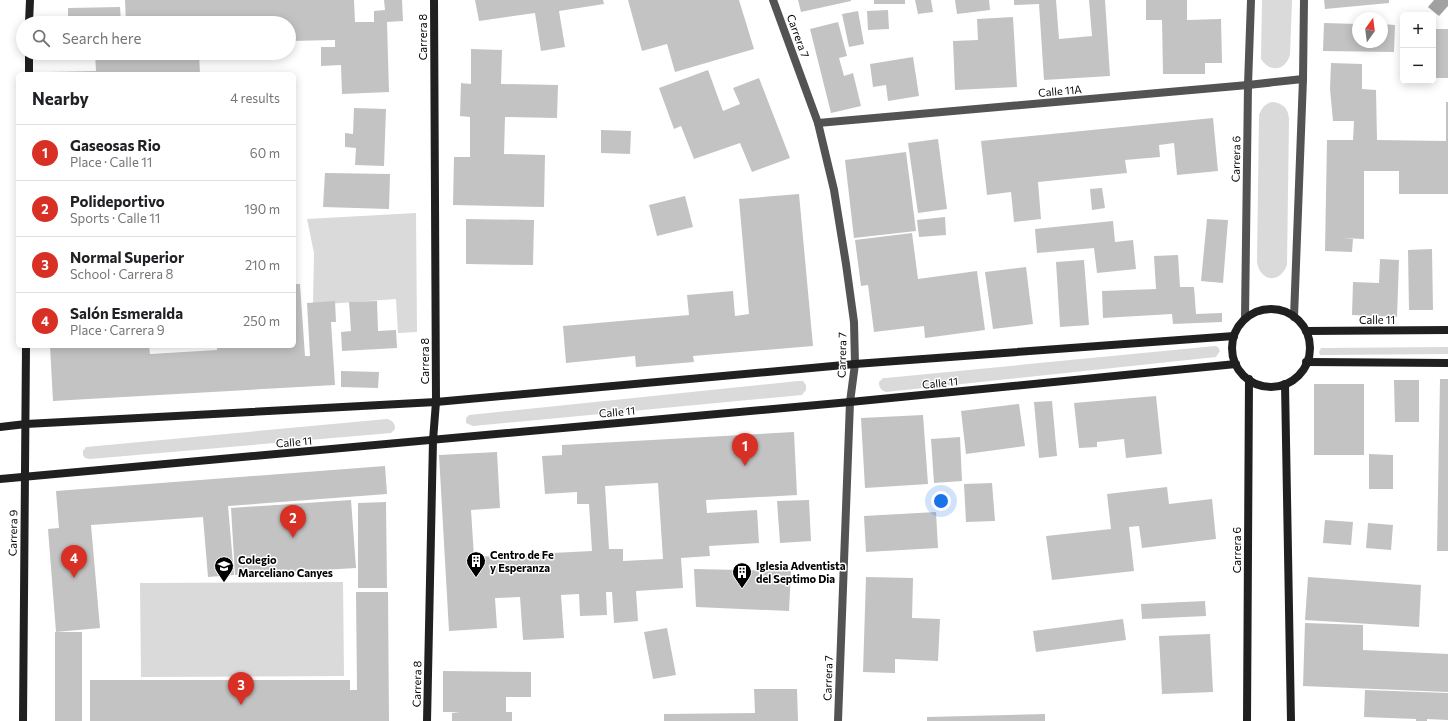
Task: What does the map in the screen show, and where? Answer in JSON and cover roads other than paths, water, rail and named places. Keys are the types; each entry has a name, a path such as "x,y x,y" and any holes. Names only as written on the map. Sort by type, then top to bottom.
{"main road":[{"path":"29,16 30,0"},
{"name":"Carrera 8","path":"427,721 433,440 436,402 434,0"},
{"path":"29,60 29,72"},
{"path":"1264,309 1285,311 1294,317 1306,331 1310,347 1306,362 1298,375 1285,384 1273,386 1260,385 1249,380 1241,373 1232,355 1232,345 1238,326 1245,318 1264,309"},
{"name":"Calle 11","path":"1306,331 1448,330"},
{"path":"0,427 26,424 436,402 855,364 1234,336"},
{"name":"Carrera 9","path":"23,721 26,348"},
{"path":"1306,362 1448,363"},
{"name":"Calle 11","path":"0,479 850,402 1236,364"},
{"name":"Carrera 6","path":"1247,721 1249,380"},
{"path":"1285,384 1291,721"}],"street":[{"name":"Carrera 7","path":"773,0 818,123 834,190 854,322 855,364 850,402 838,721"},
{"name":"Carrera 6","path":"1245,318 1250,0"},
{"path":"1294,317 1303,79 1304,0"},
{"name":"Calle 11A","path":"818,123 1303,79"}],"place":[{"name":"Gaseosas Rio","path":"745,466"},
{"name":"Polideportivo","path":"293,538"},
{"name":"Salón Esmeralda","path":"74,578"},
{"name":"Centro de Fe y Esperanza","path":"476,578"},
{"name":"Colegio Marceliano Canyes","path":"224,583"},
{"name":"Iglesia Adventista del Septimo Dia","path":"742,589"},
{"name":"Normal Superior","path":"241,705"}]}
